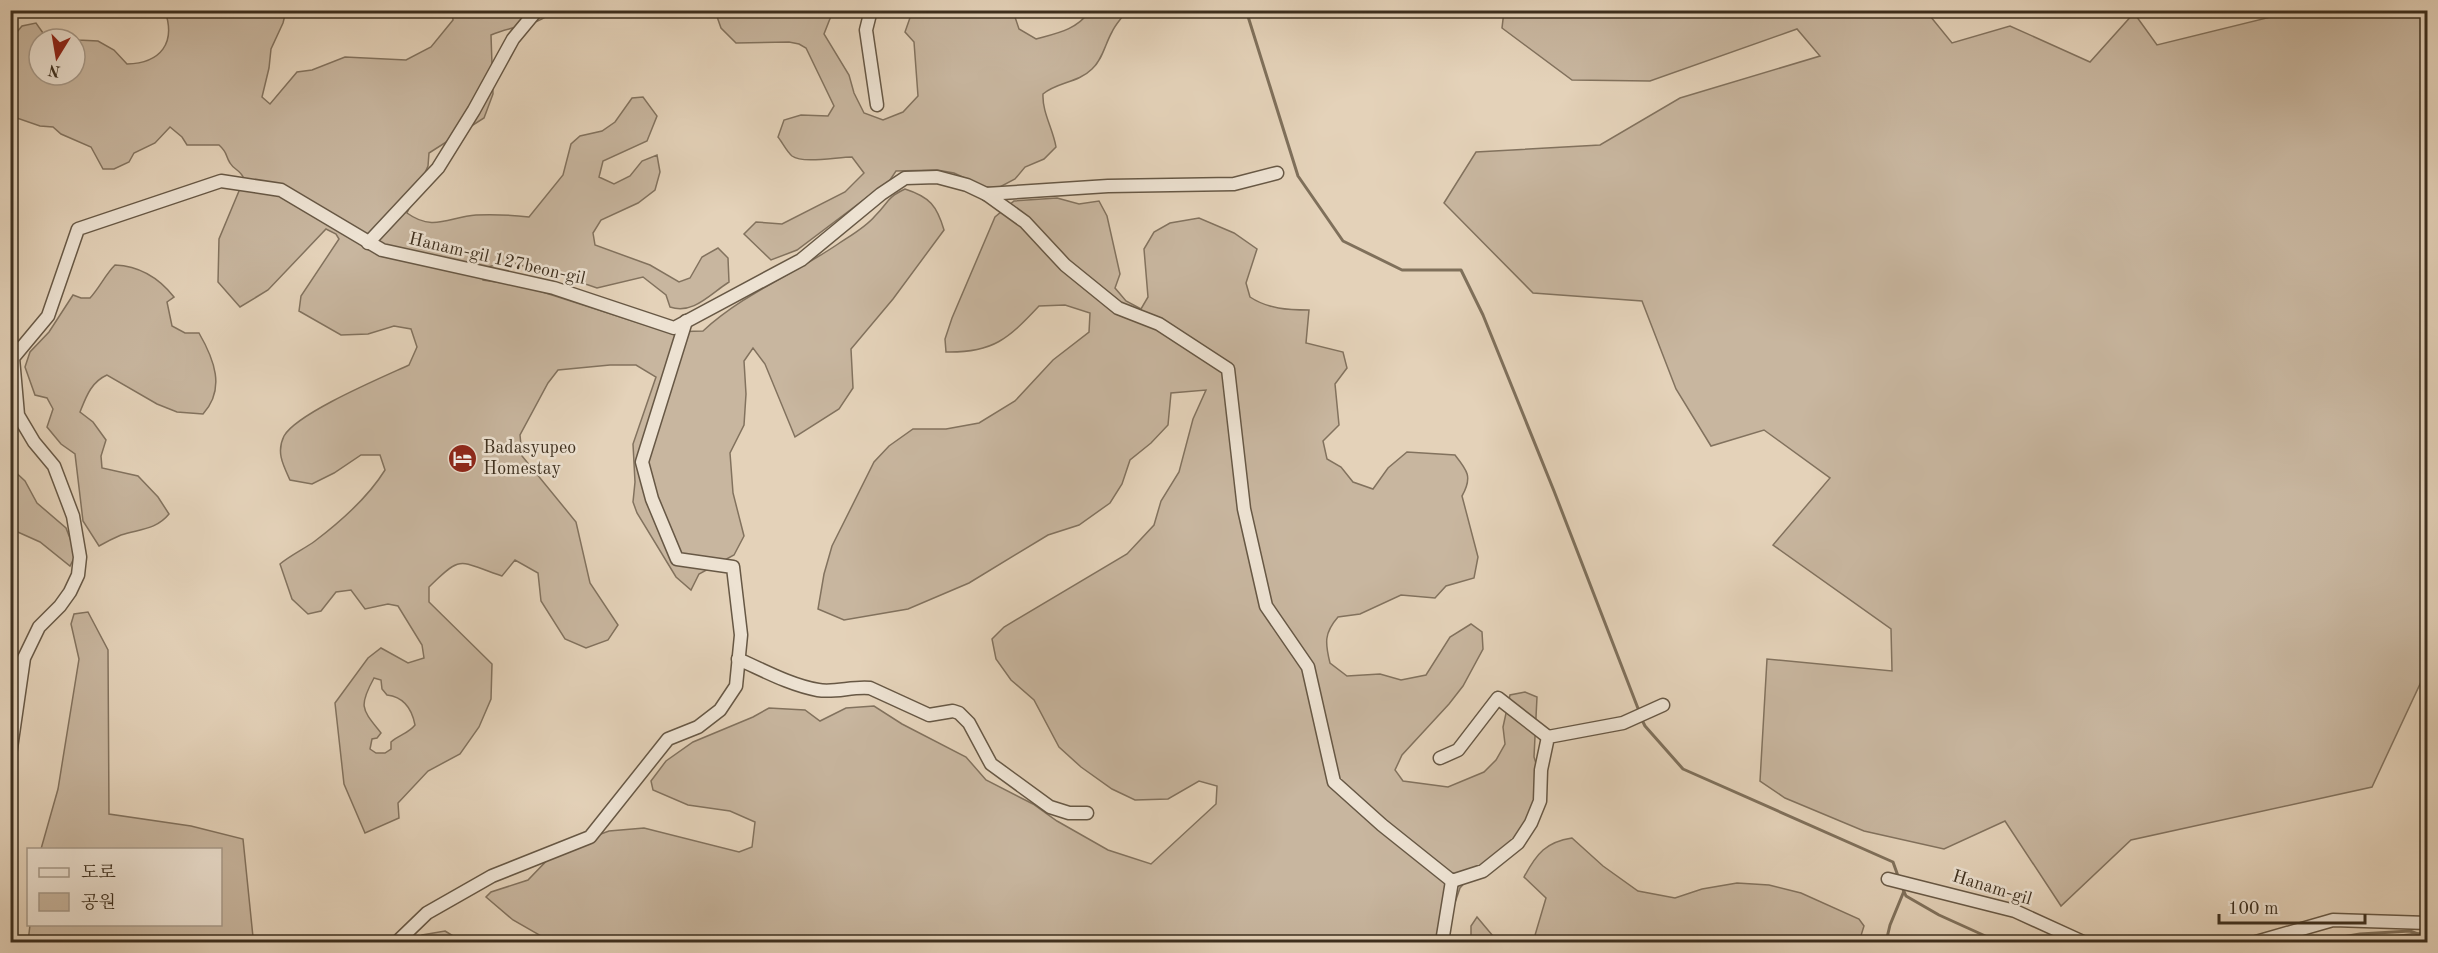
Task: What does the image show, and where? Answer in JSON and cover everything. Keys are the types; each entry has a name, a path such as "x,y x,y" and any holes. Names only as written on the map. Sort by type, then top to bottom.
{"street":[{"path":"368,243 438,168 474,110 513,39 537,10"},
{"path":"871,10 866,30 877,105"},
{"path":"986,194 1108,186 1234,184 1277,173"},
{"name":"Hanam-gil 127beon-gil","path":"10,755 24,658 39,627 70,592 78,575 80,557 73,516 54,466 34,442 18,415 12,359 48,316 78,229 221,181 281,190 382,250 555,288 674,328 801,260 881,194 905,178 937,177 968,185 986,194 1025,222 1065,265 1118,308 1159,324 1228,369 1244,509 1266,606 1308,667 1334,782 1382,825 1452,881"},
{"path":"397,942 427,913 492,876 590,837 668,739 698,727 720,710 736,686 741,635 733,567 677,559 652,499 642,462 686,321"},
{"path":"738,659 799,685 820,690 870,688 928,715 953,711 959,713 969,723 991,764 1050,807 1069,813 1087,813"},
{"path":"1440,758 1458,750 1498,698 1548,736 1623,723 1663,705"},
{"path":"1442,942 1452,881 1483,871 1518,843 1531,823 1540,801 1541,770 1548,736"},
{"name":"Hanam-gil","path":"1888,879 2015,911 2083,942"},
{"path":"2256,942 2333,920 2427,923"}],"green space":[{"path":"165,11 286,11 271,49 262,97 270,104 297,72 312,70 345,57 406,60 431,47 453,20 452,11 554,11 540,20 491,35 493,94 484,118 429,153 428,166 407,213 416,219 433,223 476,215 529,217 563,175 571,144 580,136 602,131 615,122 632,98 643,97 657,116 647,141 603,161 599,177 614,184 630,176 642,161 657,155 660,172 655,190 638,203 601,220 593,233 595,245 650,265 679,282 690,278 702,257 718,248 728,258 729,282 694,306 678,309 670,307 666,295 643,277 597,288 508,262 483,268 483,280 524,286 667,332 703,331 752,295 858,231 891,198 905,189 921,195 931,204 944,230 893,299 851,349 853,388 839,409 795,437 765,364 753,348 744,361 746,394 744,425 730,453 733,493 744,536 734,555 699,574 691,590 676,577 637,513 633,502 635,482 633,444 656,377 636,365 558,370 548,383 520,435 522,456 576,522 590,583 618,625 608,640 586,648 565,639 541,601 538,573 515,560 502,576 469,564 462,564 456,565 440,576 429,587 429,602 492,664 491,699 479,727 460,754 428,771 398,803 399,818 365,833 344,784 335,703 368,658 381,648 408,663 424,658 422,645 398,606 388,604 365,609 351,590 336,592 321,611 308,614 292,599 280,564 315,541 344,517 371,489 385,470 380,455 361,455 312,484 290,480 283,464 281,448 284,436 305,417 342,396 409,365 417,347 411,329 394,326 368,334 341,335 299,311 301,296 339,239 336,234 326,229 268,290 240,307 218,282 219,239 244,179 219,145 187,145 182,137 170,127 155,143 134,153 129,162 114,169 103,169 91,147 61,134 53,127 40,126 11,116 11,39 22,26 36,23 39,27 27,27 27,87 87,87 87,40 98,41 114,50 127,64 149,60 163,49 167,42 168,22","holes":["374,678 381,680 382,689 387,695 403,701 412,714 415,725 391,742 391,749 385,753 376,753 370,749 372,739 377,738 381,733 366,713 364,702"]},
{"path":"715,11 833,11 824,34 849,75 854,93 864,113 883,120 903,112 918,96 914,42 905,32 914,11 1013,11 1019,29 1036,39 1073,27 1090,11 1124,11 1125,13 1113,29 1101,56 1092,69 1043,94 1044,107 1056,147 1044,159 1025,167 1015,179 998,188 984,187 954,173 937,170 896,171 890,180 797,250 771,260 744,234 756,222 782,224 845,192 864,173 852,157 804,160 792,156 778,137 784,120 801,115 828,116 834,106 806,48 789,42 736,43 721,28"},
{"path":"1504,11 1926,11 1952,43 2010,26 2090,62 2134,13 2157,45 2275,16 2275,11 2427,11 2427,669 2372,787 2131,840 2061,906 2005,821 1944,849 1864,831 1785,798 1760,781 1767,659 1892,671 1891,629 1773,545 1830,478 1764,430 1711,446 1676,389 1642,301 1533,293 1444,203 1476,152 1600,145 1680,98 1820,56 1797,29 1650,81 1572,80 1502,28"},
{"path":"1057,198 1079,204 1099,201 1107,216 1120,274 1115,288 1126,301 1141,309 1148,297 1144,249 1154,232 1170,223 1199,218 1234,233 1257,249 1246,283 1250,297 1271,306 1309,310 1306,343 1343,352 1347,368 1335,384 1339,425 1323,441 1327,459 1341,467 1353,482 1373,489 1388,468 1407,452 1455,455 1465,470 1468,479 1462,496 1478,557 1474,578 1446,586 1435,598 1401,595 1360,614 1338,617 1330,628 1327,638 1330,663 1347,676 1380,674 1401,680 1426,675 1450,637 1471,624 1482,632 1483,649 1463,686 1402,755 1395,770 1403,781 1448,787 1484,772 1496,760 1505,744 1503,727 1510,695 1525,692 1537,697 1534,757 1546,795 1521,836 1475,871 1460,888 1449,920 1449,942 548,942 513,920 486,897 491,892 528,880 557,850 609,831 644,828 739,852 752,847 755,822 730,811 688,805 653,790 651,781 666,761 693,742 769,708 805,710 820,721 846,708 874,706 902,724 966,757 986,780 1033,804 1057,821 1108,850 1151,864 1216,804 1217,786 1199,781 1168,799 1135,800 1112,789 1081,767 1059,747 1034,700 1011,680 996,659 992,639 1004,627 1127,554 1154,525 1161,501 1179,472 1193,419 1206,390 1171,393 1168,425 1130,460 1122,484 1110,503 1079,525 1048,535 969,583 908,609 844,620 818,609 832,546 874,462 889,446 913,429 946,429 979,423 1015,401 1053,360 1089,332 1090,313 1065,305 1039,306 1018,327 988,347 962,352 946,352 945,339 952,318 995,217 1014,201"},
{"path":"115,265 148,274 174,297 167,302 172,326 185,333 199,333 213,363 216,384 210,404 203,414 177,412 157,404 107,375 93,386 80,412 93,422 106,440 101,456 102,468 138,476 158,497 169,514 153,526 121,535 99,546 83,521 75,454 61,444 47,427 53,409 47,398 35,395 25,367 30,352 49,332 73,295 90,298"},
{"path":"10,467 25,481 37,503 66,528 76,554 70,566 40,542 11,529"},
{"path":"88,612 108,650 109,814 191,826 243,839 253,937 250,942 28,942 30,926 222,926 222,848 41,848 58,789 79,659 71,624 74,614"},
{"path":"1572,838 1603,866 1638,891 1675,898 1702,889 1737,883 1769,885 1801,893 1859,919 1864,926 1859,942 1533,942 1546,898 1524,877 1533,861 1543,850 1555,842"},
{"path":"1477,917 1498,942 1471,942 1471,926"},
{"path":"445,931 463,942 415,942 422,935"},
{"path":"2427,932 2427,942 2341,942"}],"waterway":[{"path":"1246,10 1298,176 1343,241 1402,270 1461,270 1483,315 1639,711"},
{"path":"1641,718 1645,726 1683,769 1893,862 1898,876"},
{"path":"1901,885 1906,896 1939,915 1992,939 2026,942"},
{"path":"1886,942 1890,925 1904,891"},
{"path":"2313,942 2360,934 2410,931 2428,938"}],"place":[{"name":"Badasyupeo Homestay","path":"462,458"}]}
